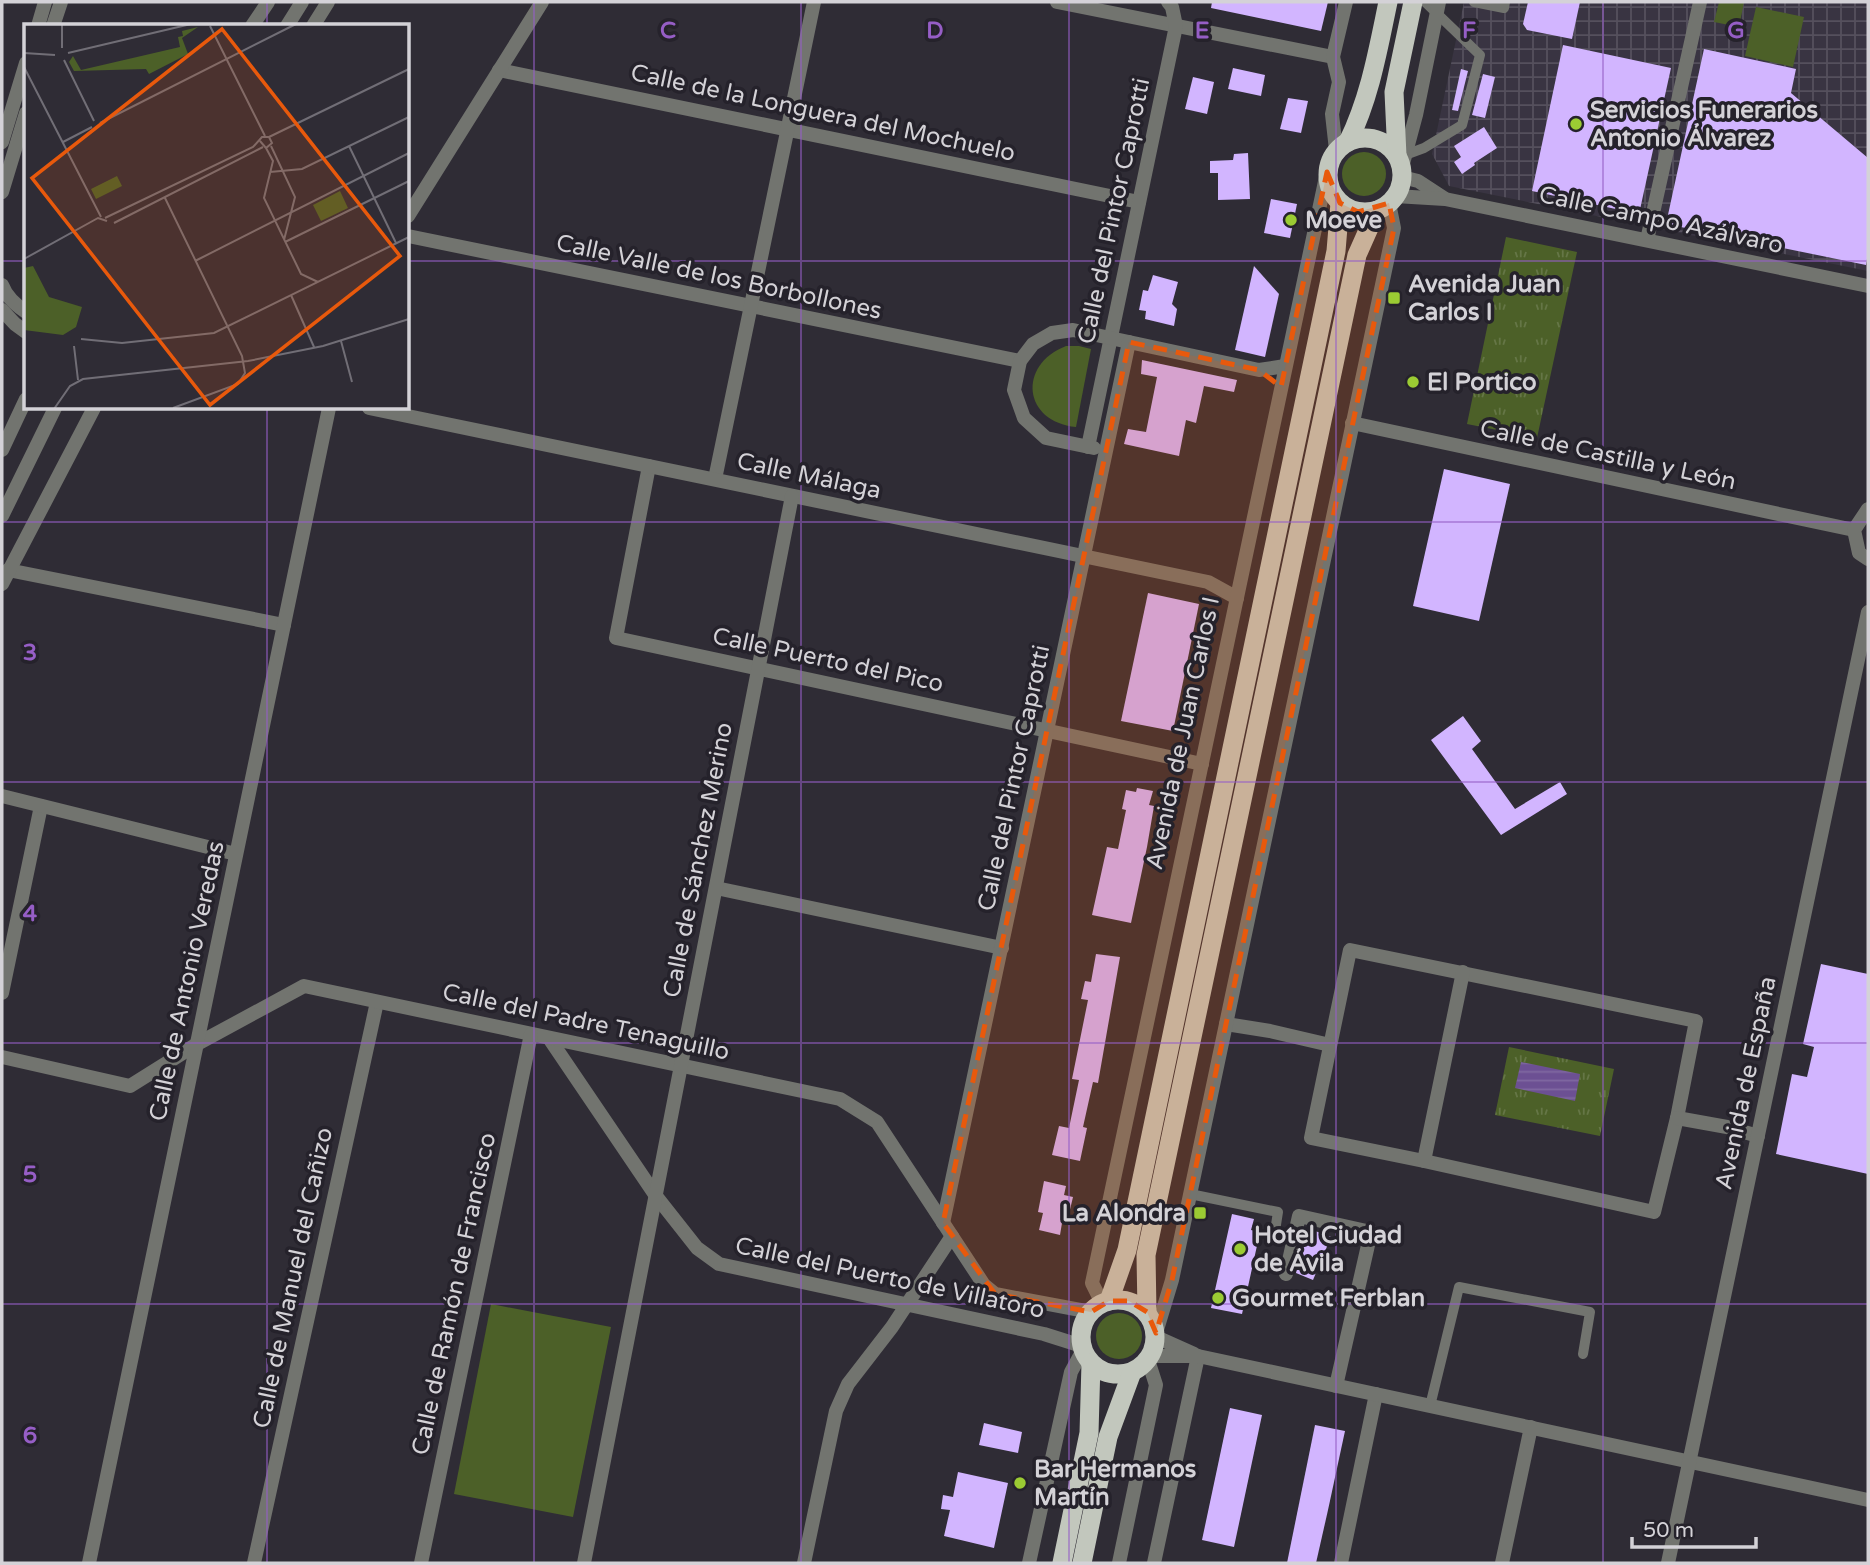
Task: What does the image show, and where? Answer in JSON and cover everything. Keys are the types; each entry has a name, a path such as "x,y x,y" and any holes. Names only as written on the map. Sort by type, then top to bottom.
{"highway":[{"path":"1387,203 1358,212 1340,204 1330,189 1327,172 1360,118 1370,86 1388,2"},
{"path":"1082,1563 1108,1437 1132,1372 1153,1347 1147,1312 1146,1255 1357,255 1387,203 1401,165 1394,92 1413,2"},
{"path":"1342,146 1366,138 1384,143 1401,165"},
{"name":"Avenida de Juan Carlos I","path":"1101,1305 1127,1250 1133,1223 1336,251 1340,204"},
{"path":"1062,1563 1088,1433 1082,1328 1101,1305 1129,1301 1147,1312"},
{"path":"1085,1353 1103,1372 1117,1375 1132,1372"}],"street":[{"path":"39,24 45,2"},
{"path":"54,24 61,2"},
{"path":"253,24 268,2"},
{"path":"287,24 302,2"},
{"path":"314,24 328,2"},
{"path":"410,213 542,2"},
{"path":"715,480 814,2"},
{"path":"1057,2 1333,57"},
{"path":"1168,2 1172,7 1175,26"},
{"path":"1342,146 1332,114 1339,82 1333,57 1346,2"},
{"path":"1647,240 1700,2"},
{"path":"1401,165 1416,115 1438,7"},
{"name":"Calle del Pintor Caprotti","path":"1088,447 1175,26"},
{"path":"2,142 24,70"},
{"name":"Calle de la Longuera del Mochuelo","path":"499,70 1139,201"},
{"path":"2,192 24,120"},
{"name":"Calle Campo Azálvaro","path":"1401,165 1418,181 1445,199"},
{"name":"Avenida de Juan Carlos I","path":"1101,1305 1092,1283 1327,172"},
{"name":"Calle Campo Azálvaro","path":"1387,203 1445,199 1868,286"},
{"path":"1119,1563 1156,1385 1153,1347 1172,1280 1394,228 1387,203"},
{"name":"Calle Valle de los Borbollones","path":"410,236 1020,362"},
{"path":"2,285 24,311"},
{"path":"2,310 24,331"},
{"path":"1106,451 1046,438 1024,418 1014,390 1020,362 1033,344 1052,333 1073,330 1259,370 1285,366"},
{"name":"Calle del Pintor Caprotti","path":"943,1223 1129,342"},
{"path":"1259,370 1281,387"},
{"path":"2,450 24,402"},
{"path":"2,516 54,410"},
{"path":"2,584 93,410"},
{"name":"Calle de Antonio Veredas","path":"89,1563 329,410"},
{"name":"Calle Málaga","path":"379,410 1208,582 1237,598"},
{"name":"Calle de Castilla y León","path":"1352,424 1854,530"},
{"name":"Calle Puerto del Pico","path":"649,466 616,638 1202,764"},
{"name":"Calle de Sánchez Merino","path":"584,1563 793,496"},
{"path":"1868,509 1854,530 1859,553 1868,559"},
{"path":"8,570 284,625"},
{"name":"Avenida de España","path":"1668,1563 1868,612"},
{"path":"2,796 236,854"},
{"path":"2,993 41,806"},
{"path":"716,888 1002,948"},
{"path":"1350,950 1462,972 1696,1021 1677,1118 1654,1212 1311,1138 1350,950"},
{"path":"1424,1161 1462,972"},
{"name":"Calle del Padre Tenaguillo","path":"2,1058 130,1086 197,1044 304,986 840,1099 877,1122 984,1285 995,1294 1049,1306 1101,1305"},
{"name":"Calle de Manuel del Cañizo","path":"254,1563 377,1002"},
{"path":"1226,1024 1330,1045"},
{"name":"Calle de Ramón de Francisco","path":"421,1563 531,1034"},
{"name":"Calle del Puerto de Villatoro","path":"549,1038 656,1196 697,1248 719,1264 1044,1334 1085,1353"},
{"path":"1677,1118 1758,1136"},
{"path":"1286,1274 1299,1216 1371,1232 1336,1386"},
{"path":"804,1563 836,1411 848,1384 907,1305 952,1236"},
{"path":"1153,1347 1868,1500"},
{"path":"1029,1563 1071,1372 1085,1353"},
{"path":"1154,1563 1198,1356"},
{"path":"1341,1563 1376,1394"},
{"path":"1502,1563 1531,1427"}],"lane":[{"path":"1401,165 1462,125 1480,55 1438,7 1425,2"},
{"path":"1474,2 1503,8 1505,2"},
{"path":"1190,1194 1278,1212 1275,1231"},
{"path":"1430,1406 1459,1287 1590,1312 1583,1354"}],"highlighted area":[{"path":"1327,172 1340,203 1358,212 1389,203 1394,228 1172,1280 1156,1333 1147,1312 1129,1301 1109,1301 1091,1312 995,1294 943,1223 1129,342 1259,370 1281,387"}],"shaded area":[{"path":"1464,2 1868,2 1868,271 1449,186 1432,154"},
{"path":"1521,1062 1580,1074 1575,1101 1515,1088"}],"green space":[{"path":"1719,2 1744,2 1739,27 1714,22"},
{"path":"1756,7 1804,17 1793,67 1745,56"},
{"path":"1364,152 1380,158 1386,174 1380,190 1364,196 1348,190 1342,174 1348,158"},
{"path":"1506,237 1577,252 1537,438 1467,424"},
{"path":"1066,346 1091,349 1076,427 1058,423 1045,415 1033,392 1039,366 1050,355"},
{"path":"1509,1047 1614,1069 1600,1136 1495,1115"},
{"path":"491,1304 611,1327 573,1517 454,1494"},
{"path":"1119,1313 1136,1319 1142,1336 1136,1353 1119,1359 1102,1353 1096,1336 1102,1319"}],"building":[{"path":"1212,2 1328,2 1321,31 1211,8"},
{"path":"1528,2 1580,2 1572,39 1527,30 1523,24"},
{"path":"1563,45 1671,68 1639,214 1532,191"},
{"path":"1704,49 1796,69 1791,93 1868,158 1866,265 1666,224"},
{"path":"1233,68 1265,75 1261,96 1228,89"},
{"path":"1461,69 1468,71 1458,111 1452,110"},
{"path":"1483,74 1495,77 1485,118 1472,115"},
{"path":"1193,77 1214,82 1207,114 1185,109"},
{"path":"1288,98 1308,101 1301,133 1280,129"},
{"path":"1484,127 1497,148 1462,174 1454,162 1461,157 1454,146"},
{"path":"1248,153 1250,199 1218,200 1218,173 1210,173 1210,161 1233,160 1234,154"},
{"path":"1271,199 1297,204 1290,238 1264,233"},
{"path":"1254,266 1279,294 1265,357 1235,350"},
{"path":"1153,275 1178,282 1172,304 1177,309 1174,326 1145,319 1146,311 1139,310 1143,290 1148,291"},
{"path":"1142,360 1237,380 1234,392 1204,386 1196,423 1186,420 1179,456 1124,444 1128,429 1146,432 1157,377 1141,374"},
{"path":"1444,469 1510,484 1479,621 1413,606"},
{"path":"1148,593 1199,604 1173,731 1121,721"},
{"path":"1463,716 1481,741 1472,749 1515,809 1560,782 1567,794 1501,835 1431,740"},
{"path":"1137,788 1153,791 1149,805 1154,806 1131,923 1092,915 1107,847 1118,849 1126,810 1122,809 1126,790 1136,792"},
{"path":"1096,954 1120,957 1098,1083 1093,1082 1083,1127 1087,1128 1080,1161 1052,1155 1059,1126 1069,1128 1079,1080 1072,1079 1088,1000 1081,999 1085,981 1091,982"},
{"path":"1821,964 1868,974 1868,1174 1776,1154 1792,1074 1807,1077 1814,1047 1803,1044"},
{"path":"1044,1181 1066,1186 1064,1195 1073,1197 1068,1218 1063,1217 1060,1235 1039,1230 1043,1213 1038,1212"},
{"name":"Hotel Ciudad de Ávila","path":"1232,1214 1254,1219 1251,1230 1260,1232 1242,1314 1211,1308"},
{"path":"1310,1229 1331,1237 1313,1280 1296,1273 1301,1250"},
{"path":"1230,1408 1262,1415 1234,1547 1202,1540"},
{"path":"984,1423 1022,1432 1018,1453 979,1445"},
{"path":"1315,1425 1345,1431 1316,1563 1287,1563"},
{"path":"958,1472 1008,1483 994,1548 944,1536 950,1510 941,1509 943,1495 953,1497"}],"place":[{"name":"Servicios Funerarios Antonio Álvarez","path":"1576,124"},
{"name":"Moeve","path":"1291,220"},
{"name":"Avenida Juan Carlos I","path":"1394,298"},
{"name":"El Portico","path":"1413,382"},
{"name":"La Alondra","path":"1200,1213"},
{"name":"Hotel Ciudad de Ávila","path":"1240,1249"},
{"name":"Gourmet Ferblan","path":"1218,1298"},
{"name":"Bar Hermanos Martín","path":"1020,1483"}]}
